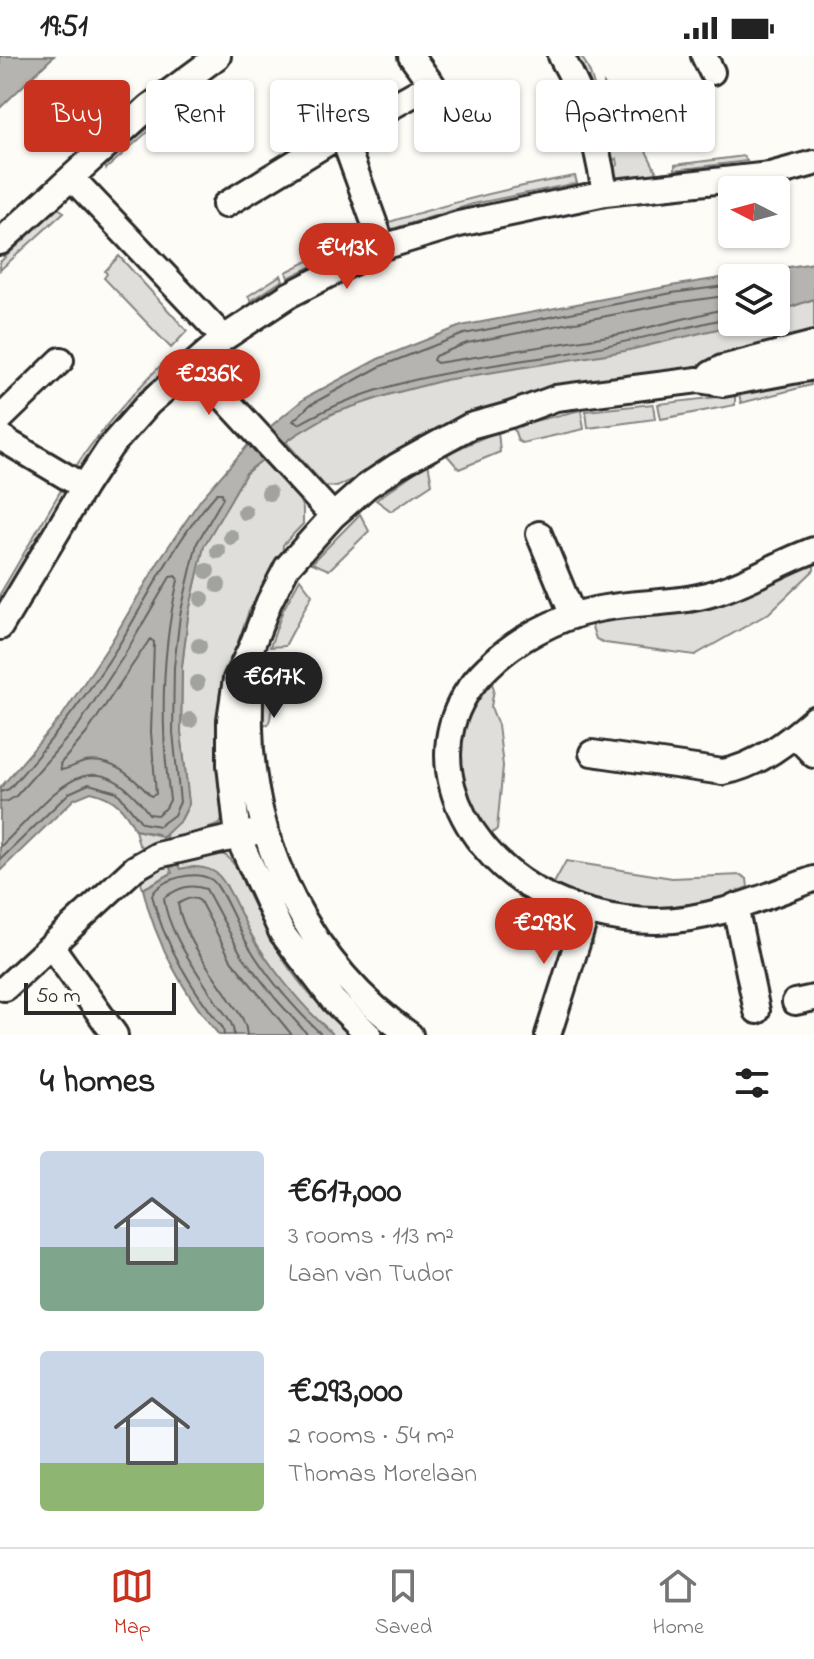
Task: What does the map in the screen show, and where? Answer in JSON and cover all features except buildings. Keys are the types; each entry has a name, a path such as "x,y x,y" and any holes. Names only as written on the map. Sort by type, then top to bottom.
{"street":[{"path":"0,242 149,107 218,56"},
{"path":"411,56 429,80"},
{"path":"561,56 589,117 605,193"},
{"path":"225,205 312,152"},
{"path":"349,152 383,247"},
{"path":"0,627 111,446 148,404 224,338 289,295 383,247 459,224 605,193 744,178 814,163"},
{"path":"72,178 224,338"},
{"path":"698,380 722,368 814,344"},
{"path":"0,419 61,360"},
{"path":"194,365 333,516"},
{"path":"369,1035 333,1000 282,933 238,837 231,781 230,720 236,679 287,567 333,516 367,486 470,426 556,398 698,380 723,384 814,367"},
{"path":"0,435 84,487"},
{"path":"539,534 573,616"},
{"path":"814,550 714,593 595,609 573,616 515,644 468,687 455,710 448,738 453,790 467,823 484,846 509,871 533,888 587,912 655,921 684,919 735,906 814,879"},
{"path":"251,648 250,729 255,775 274,859 303,920 321,947 348,980 391,1022 410,1035"},
{"path":"592,753 723,772 740,769 796,736 814,719"},
{"path":"796,736 814,755"},
{"path":"5,988 135,868 158,855 266,829"},
{"path":"735,906 757,1011"},
{"path":"548,1035 587,912"},
{"path":"52,947 115,1035"}],"shaded area":[{"path":"571,56 581,56 592,80 580,80"},
{"path":"146,130 146,134 130,148 130,143"},
{"path":"120,152 125,152 106,169 105,166"},
{"path":"606,152 646,152 660,179 618,183 609,170 618,165 617,158 610,162"},
{"path":"744,156 747,161 675,170 675,165"},
{"path":"575,176 577,183 473,204 389,230 386,223 480,196"},
{"path":"58,208 64,212 0,270 0,262"},
{"path":"367,231 371,237 288,278 286,272"},
{"path":"119,256 187,331 171,348 104,278 107,274 105,271"},
{"path":"281,275 283,280 251,301 248,296"},
{"path":"814,299 814,336 720,361 513,399 442,430 354,484 351,480 337,487 325,486 286,442 313,424 371,398 466,375 718,328 718,336 790,336 790,307"},
{"path":"165,361 170,367 139,396 75,476 72,472 104,428"},
{"path":"810,380 811,385 741,403 739,394"},
{"path":"735,395 735,405 661,419 658,404"},
{"path":"653,404 655,419 588,428 586,411"},
{"path":"581,410 584,429 522,443 518,441 513,426"},
{"path":"498,431 500,452 459,469 446,454"},
{"path":"262,460 299,499 303,524 283,545 282,557 249,611 230,665 226,809 220,824 150,850 139,845 135,830 166,837 167,830 181,820 189,804 181,732 182,667 188,616 204,545 246,473"},
{"path":"428,463 432,484 391,511 376,500"},
{"path":"64,485 67,487 2,604 0,594"},
{"path":"360,514 369,531 329,570 312,563"},
{"path":"814,559 814,570 769,613 695,655 605,643 596,639 590,621"},
{"path":"300,579 312,595 285,646 270,647 283,610"},
{"path":"266,667 277,673 270,719 268,724 262,725"},
{"path":"489,676 494,689 491,707 498,725 503,766 497,829 488,837 466,802 456,745 470,696"},
{"path":"220,853 237,868 270,938 298,981 354,1035 334,1035 301,1003 259,947 226,885 180,870 178,865 172,873 143,889 140,880 151,868"},
{"path":"566,861 672,878 741,875 747,879 748,887 728,895 729,901 661,912 595,904 553,885"}],"water":[{"path":"0,56 54,56 29,80 24,80 24,85 0,108"},
{"path":"814,263 814,299 790,307 790,267"},
{"path":"718,278 718,329 625,351 445,380 391,394 331,414 294,436 246,473 204,546 188,616 182,667 181,732 189,804 181,820 162,838 158,834 135,830 118,805 91,792 74,799 0,871 0,788 62,716 201,499 248,445 305,398 378,359 461,326"},
{"path":"178,864 180,869 208,869 221,878 264,956 302,1004 334,1035 219,1035 172,966 155,928 143,889 172,873 170,868"}]}
